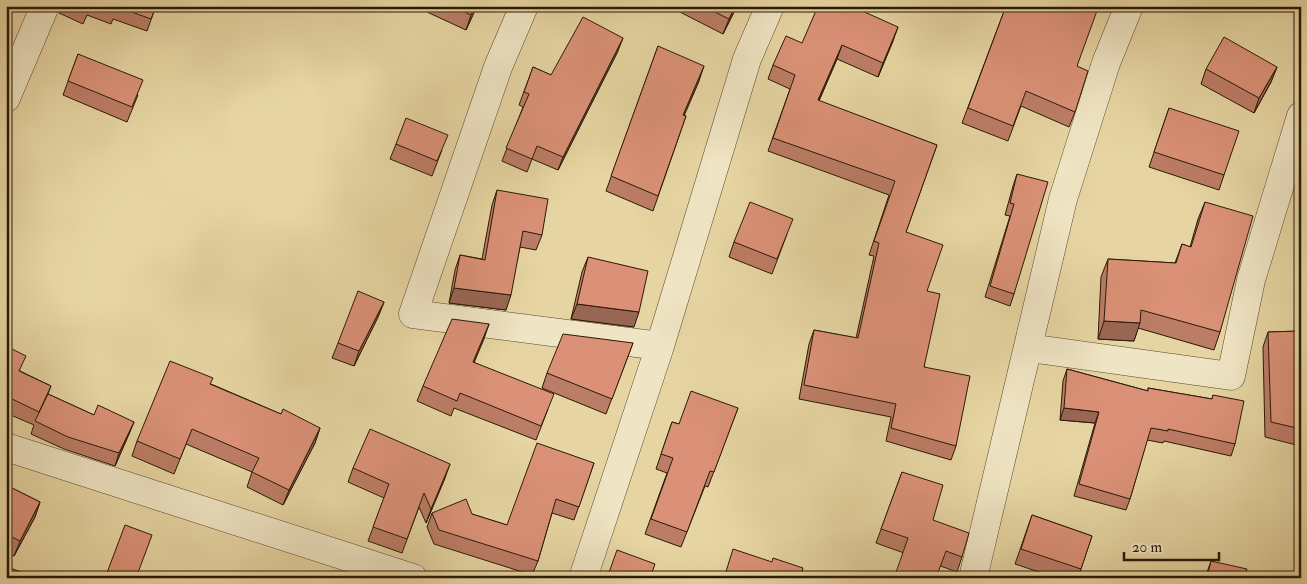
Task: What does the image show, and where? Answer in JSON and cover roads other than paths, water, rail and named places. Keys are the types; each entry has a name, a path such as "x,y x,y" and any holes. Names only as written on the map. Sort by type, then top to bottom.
{"street":[{"path":"6,98 45,6"},
{"path":"524,6 498,67 413,314 660,346"},
{"path":"583,578 660,346 747,59 770,6"},
{"path":"973,578 1064,199 1106,63 1129,6"},
{"path":"1029,348 1231,376 1251,280 1276,192 1301,116"},
{"path":"9,454 413,578"}]}
